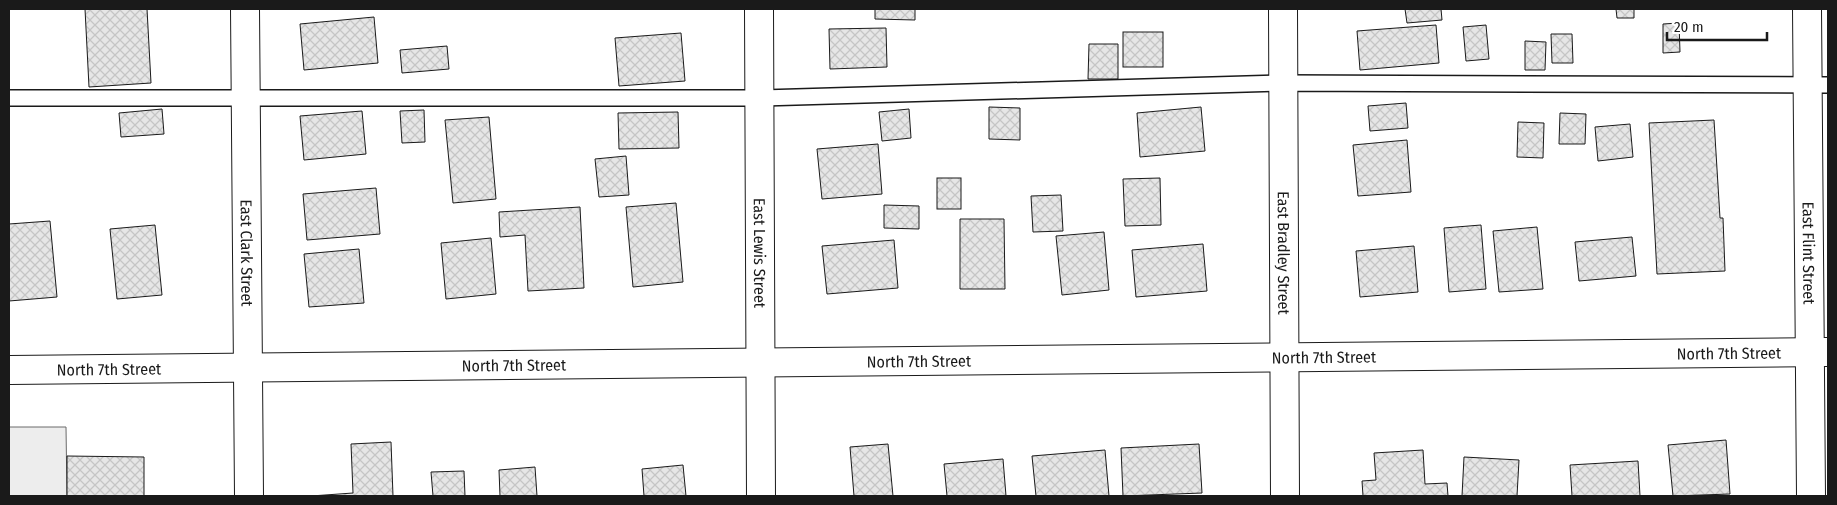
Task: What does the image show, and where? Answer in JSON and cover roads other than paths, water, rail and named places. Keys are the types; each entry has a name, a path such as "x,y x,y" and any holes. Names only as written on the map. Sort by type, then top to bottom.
{"street":[{"name":"East Clark Street","path":"245,9 249,496"},
{"name":"East Lewis Street","path":"758,9 761,496"},
{"name":"East Bradley Street","path":"1283,9 1285,496"},
{"name":"East Flint Street","path":"1807,9 1818,85 1819,352 1811,496"},
{"name":"North 7th Street","path":"9,370 1819,352"}],"lane":[{"path":"9,98 759,98 1283,83 1818,85"}]}
